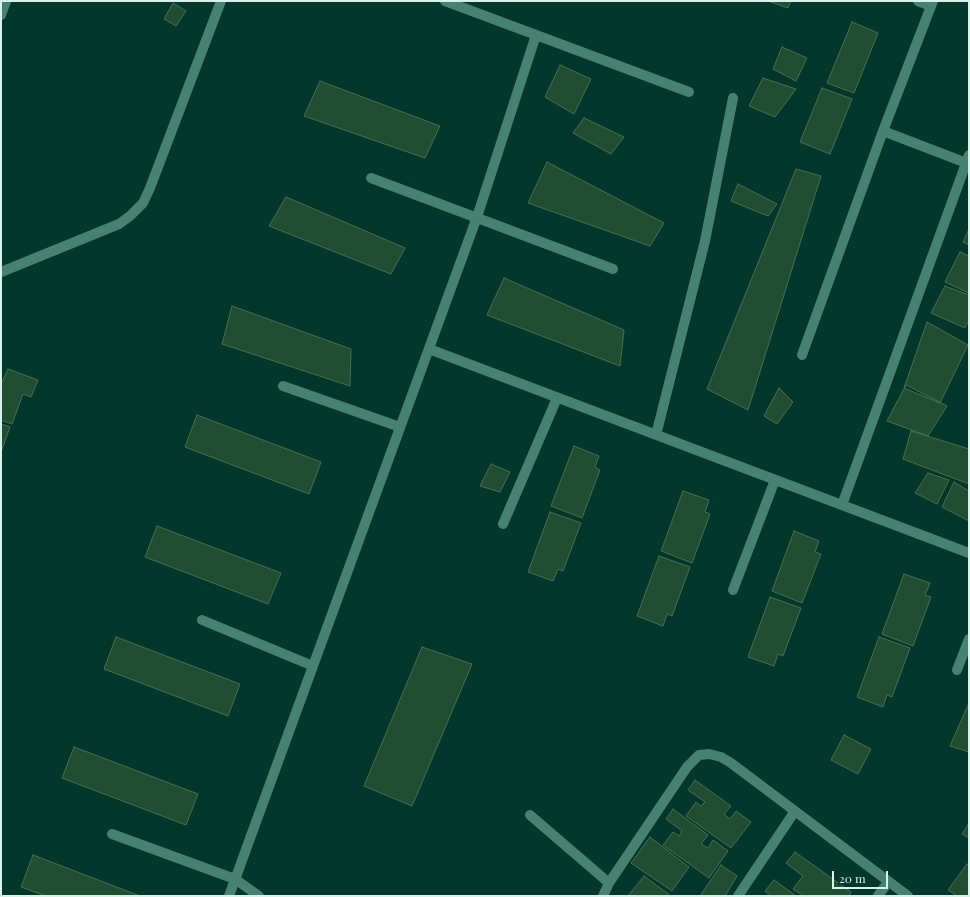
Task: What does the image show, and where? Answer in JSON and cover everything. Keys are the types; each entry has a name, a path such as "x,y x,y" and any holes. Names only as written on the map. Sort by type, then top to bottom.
{"street":[{"path":"1,15 6,1"},
{"path":"1,272 118,224 130,216 143,203 153,181 221,1"},
{"path":"445,1 689,92"},
{"path":"802,355 883,132 932,4 918,1"},
{"path":"229,896 477,217 536,35"},
{"path":"656,435 705,241 733,98"},
{"path":"842,505 968,161 883,132"},
{"path":"370,178 613,269"},
{"path":"429,349 969,553"},
{"path":"283,386 400,427"},
{"path":"503,524 557,398"},
{"path":"733,590 775,480"},
{"path":"202,620 313,666"},
{"path":"958,670 969,639"},
{"path":"604,896 610,883 687,767 699,755 709,754 721,757 731,763 908,896"},
{"path":"738,896 794,811"},
{"path":"530,815 610,883"},
{"path":"112,834 235,879 259,896"},
{"path":"878,896 888,882"}],"building":[{"path":"768,1 791,1 788,8"},
{"path":"173,3 186,11 176,26 164,19"},
{"path":"852,22 878,33 854,93 827,83"},
{"path":"782,47 807,58 796,81 773,69"},
{"path":"560,65 591,79 574,114 545,97"},
{"path":"763,78 796,89 775,117 749,106"},
{"path":"320,81 440,126 425,158 304,116"},
{"path":"822,88 852,99 830,154 800,142"},
{"path":"584,118 624,137 611,154 573,133"},
{"path":"547,162 664,223 650,246 528,203"},
{"path":"796,169 821,176 748,410 707,389"},
{"path":"738,184 777,204 768,216 731,201"},
{"path":"286,197 405,248 391,274 269,226"},
{"path":"969,229 969,245 963,242"},
{"path":"960,252 969,256 969,293 945,282"},
{"path":"504,278 624,330 620,366 487,315"},
{"path":"945,286 969,295 969,320 965,328 931,313"},
{"path":"232,306 351,349 350,386 222,344"},
{"path":"927,322 968,345 940,403 904,388"},
{"path":"8,369 38,380 31,397 23,394 12,424 1,420 1,384"},
{"path":"906,385 947,406 928,436 887,421"},
{"path":"779,388 793,402 777,424 764,416"},
{"path":"197,415 321,462 309,494 185,447"},
{"path":"1,424 10,427 1,452"},
{"path":"911,431 969,449 969,484 903,459"},
{"path":"574,446 599,456 595,467 600,470 582,518 551,506"},
{"path":"491,464 510,472 500,492 480,486"},
{"path":"928,473 949,480 937,504 915,493"},
{"path":"954,482 969,491 969,521 942,507"},
{"path":"683,491 709,500 705,512 710,514 692,563 661,551"},
{"path":"550,512 581,523 563,571 558,569 553,581 528,572"},
{"path":"157,526 281,573 268,604 145,557"},
{"path":"794,531 819,541 815,552 821,554 802,603 772,591"},
{"path":"659,556 690,567 672,616 667,614 663,626 637,616"},
{"path":"904,574 930,583 925,595 931,597 913,646 882,634"},
{"path":"770,597 801,608 783,656 778,654 774,666 748,657"},
{"path":"116,637 240,684 228,716 104,669"},
{"path":"879,637 910,648 892,697 887,695 883,707 857,697"},
{"path":"422,647 472,664 412,806 364,786"},
{"path":"969,703 969,752 950,746"},
{"path":"844,735 871,749 858,774 831,760"},
{"path":"74,747 198,794 186,825 62,778"},
{"path":"695,780 731,806 724,814 730,819 736,811 751,822 731,848 686,816 696,802 701,806 705,802 688,790"},
{"path":"673,809 708,835 701,844 708,848 713,840 728,851 709,878 663,845 673,832 679,836 682,831 666,819"},
{"path":"969,823 969,838 962,834"},
{"path":"650,837 689,867 672,891 631,863"},
{"path":"795,852 851,892 849,896 804,896 793,889 803,876 786,863"},
{"path":"33,855 140,896 46,896 21,887"},
{"path":"967,864 969,866 969,896 957,896 948,890"},
{"path":"721,865 737,876 725,896 700,896"},
{"path":"644,876 671,896 628,896"},
{"path":"774,880 796,896 771,896 765,891"}]}
